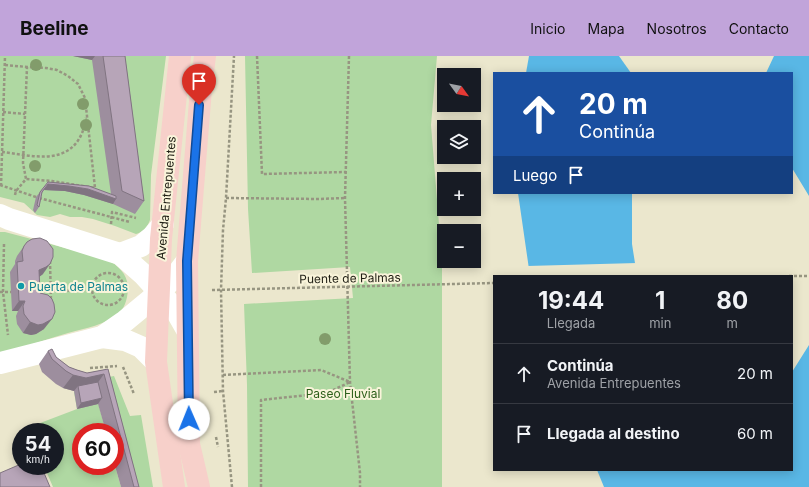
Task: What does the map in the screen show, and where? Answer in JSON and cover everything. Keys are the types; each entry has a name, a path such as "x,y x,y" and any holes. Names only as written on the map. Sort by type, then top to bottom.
{"main road":[{"name":"Avenida Entrepuentes","path":"174,487 156,362 163,224 180,56"},
{"name":"Avenida Entrepuentes","path":"199,487 189,444 187,261 200,90 205,56"}],"street":[{"path":"3,219 114,252 144,275 175,309 188,330"},
{"path":"114,252 141,246 152,237 163,224"},
{"path":"102,337 159,292 174,278 187,261"},
{"path":"0,363 102,337 125,340 141,347 156,362"}],"path":[{"path":"5,56 1,185 37,198 132,222"},
{"path":"232,487 223,391 221,290 223,230 234,56"},
{"path":"257,56 262,174 346,172"},
{"path":"349,56 345,198 350,382 360,473 360,487"},
{"path":"5,65 56,70 68,76 78,84 84,98 95,188 52,181 26,179"},
{"path":"26,179 22,164 27,67"},
{"path":"4,112 25,114"},
{"path":"2,152 44,157 57,156 70,149 76,143 82,134 86,116"},
{"path":"16,191 26,179"},
{"path":"226,198 345,198"},
{"path":"114,252 112,212 137,218 139,213"},
{"path":"9,342 1,292 4,244 11,244"},
{"path":"49,255 51,261 50,306"},
{"path":"793,276 809,276"},
{"name":"Puente de Palmas","path":"205,290 493,283"},
{"path":"32,292 92,290 93,295 100,303 110,304 115,303 123,296 124,285"},
{"path":"1,292 11,292"},
{"path":"85,368 122,366 136,401"},
{"path":"223,374 321,370 350,382"},
{"path":"261,487 261,400 327,393 350,382"}],"green space":[{"path":"0,56 166,56 151,175 150,220 143,231 136,234 93,219 82,217 70,217 60,214 50,217 37,215 24,203 0,197"},
{"name":"Paseo Fluvial","path":"245,56 437,56 431,125 437,216 438,216 439,224 437,224 437,268 442,268 442,487 248,487 247,385 244,304 353,298 350,267 252,273 248,209"},
{"path":"0,232 5,232 107,259 118,267 126,278 128,290 123,308 114,317 102,323 9,352 0,352"},
{"path":"114,376 130,416 141,415 153,487 126,487 124,475 124,423 112,423 98,382 72,384"},
{"path":"94,388 104,423 72,423 72,475 118,475 121,487 53,487 48,475 64,475 64,423 40,423 77,409 74,392"}],"water":[{"path":"529,56 619,56 630,72 526,72"},
{"path":"774,56 809,56 809,196 793,170 793,72 766,72"},
{"path":"518,194 632,194 632,244 637,275 530,275"},
{"path":"809,345 809,487 604,487 597,471 793,471 793,370"}],"pier":[{"path":"637,263 639,275 528,275 527,266"}],"building":[{"path":"103,56 125,56 144,201 122,191"},
{"path":"48,182 89,186 116,196 116,199 88,189 48,184 42,192 39,207 37,205 40,192"},
{"name":"Puerta de Palmas","path":"40,238 47,241 53,249 53,257 50,264 39,270 40,293 48,295 52,299 55,312 52,319 38,325 30,322 24,314 23,306 25,301 19,301 17,262 23,261 22,251 27,242 32,239"},
{"path":"52,349 56,357 69,367 87,373 108,369 122,423 117,423 104,374 86,378 73,375 52,359 48,351"},
{"path":"98,382 102,398 81,403 78,386"},
{"path":"124,430 139,487 134,487 124,449"},
{"path":"12,468 12,475 45,475 50,487 0,487 0,473"}],"place":[{"name":"Puerta de Palmas","path":"21,286"}],"route":[{"path":"189,419 187,261 199,105"}]}
